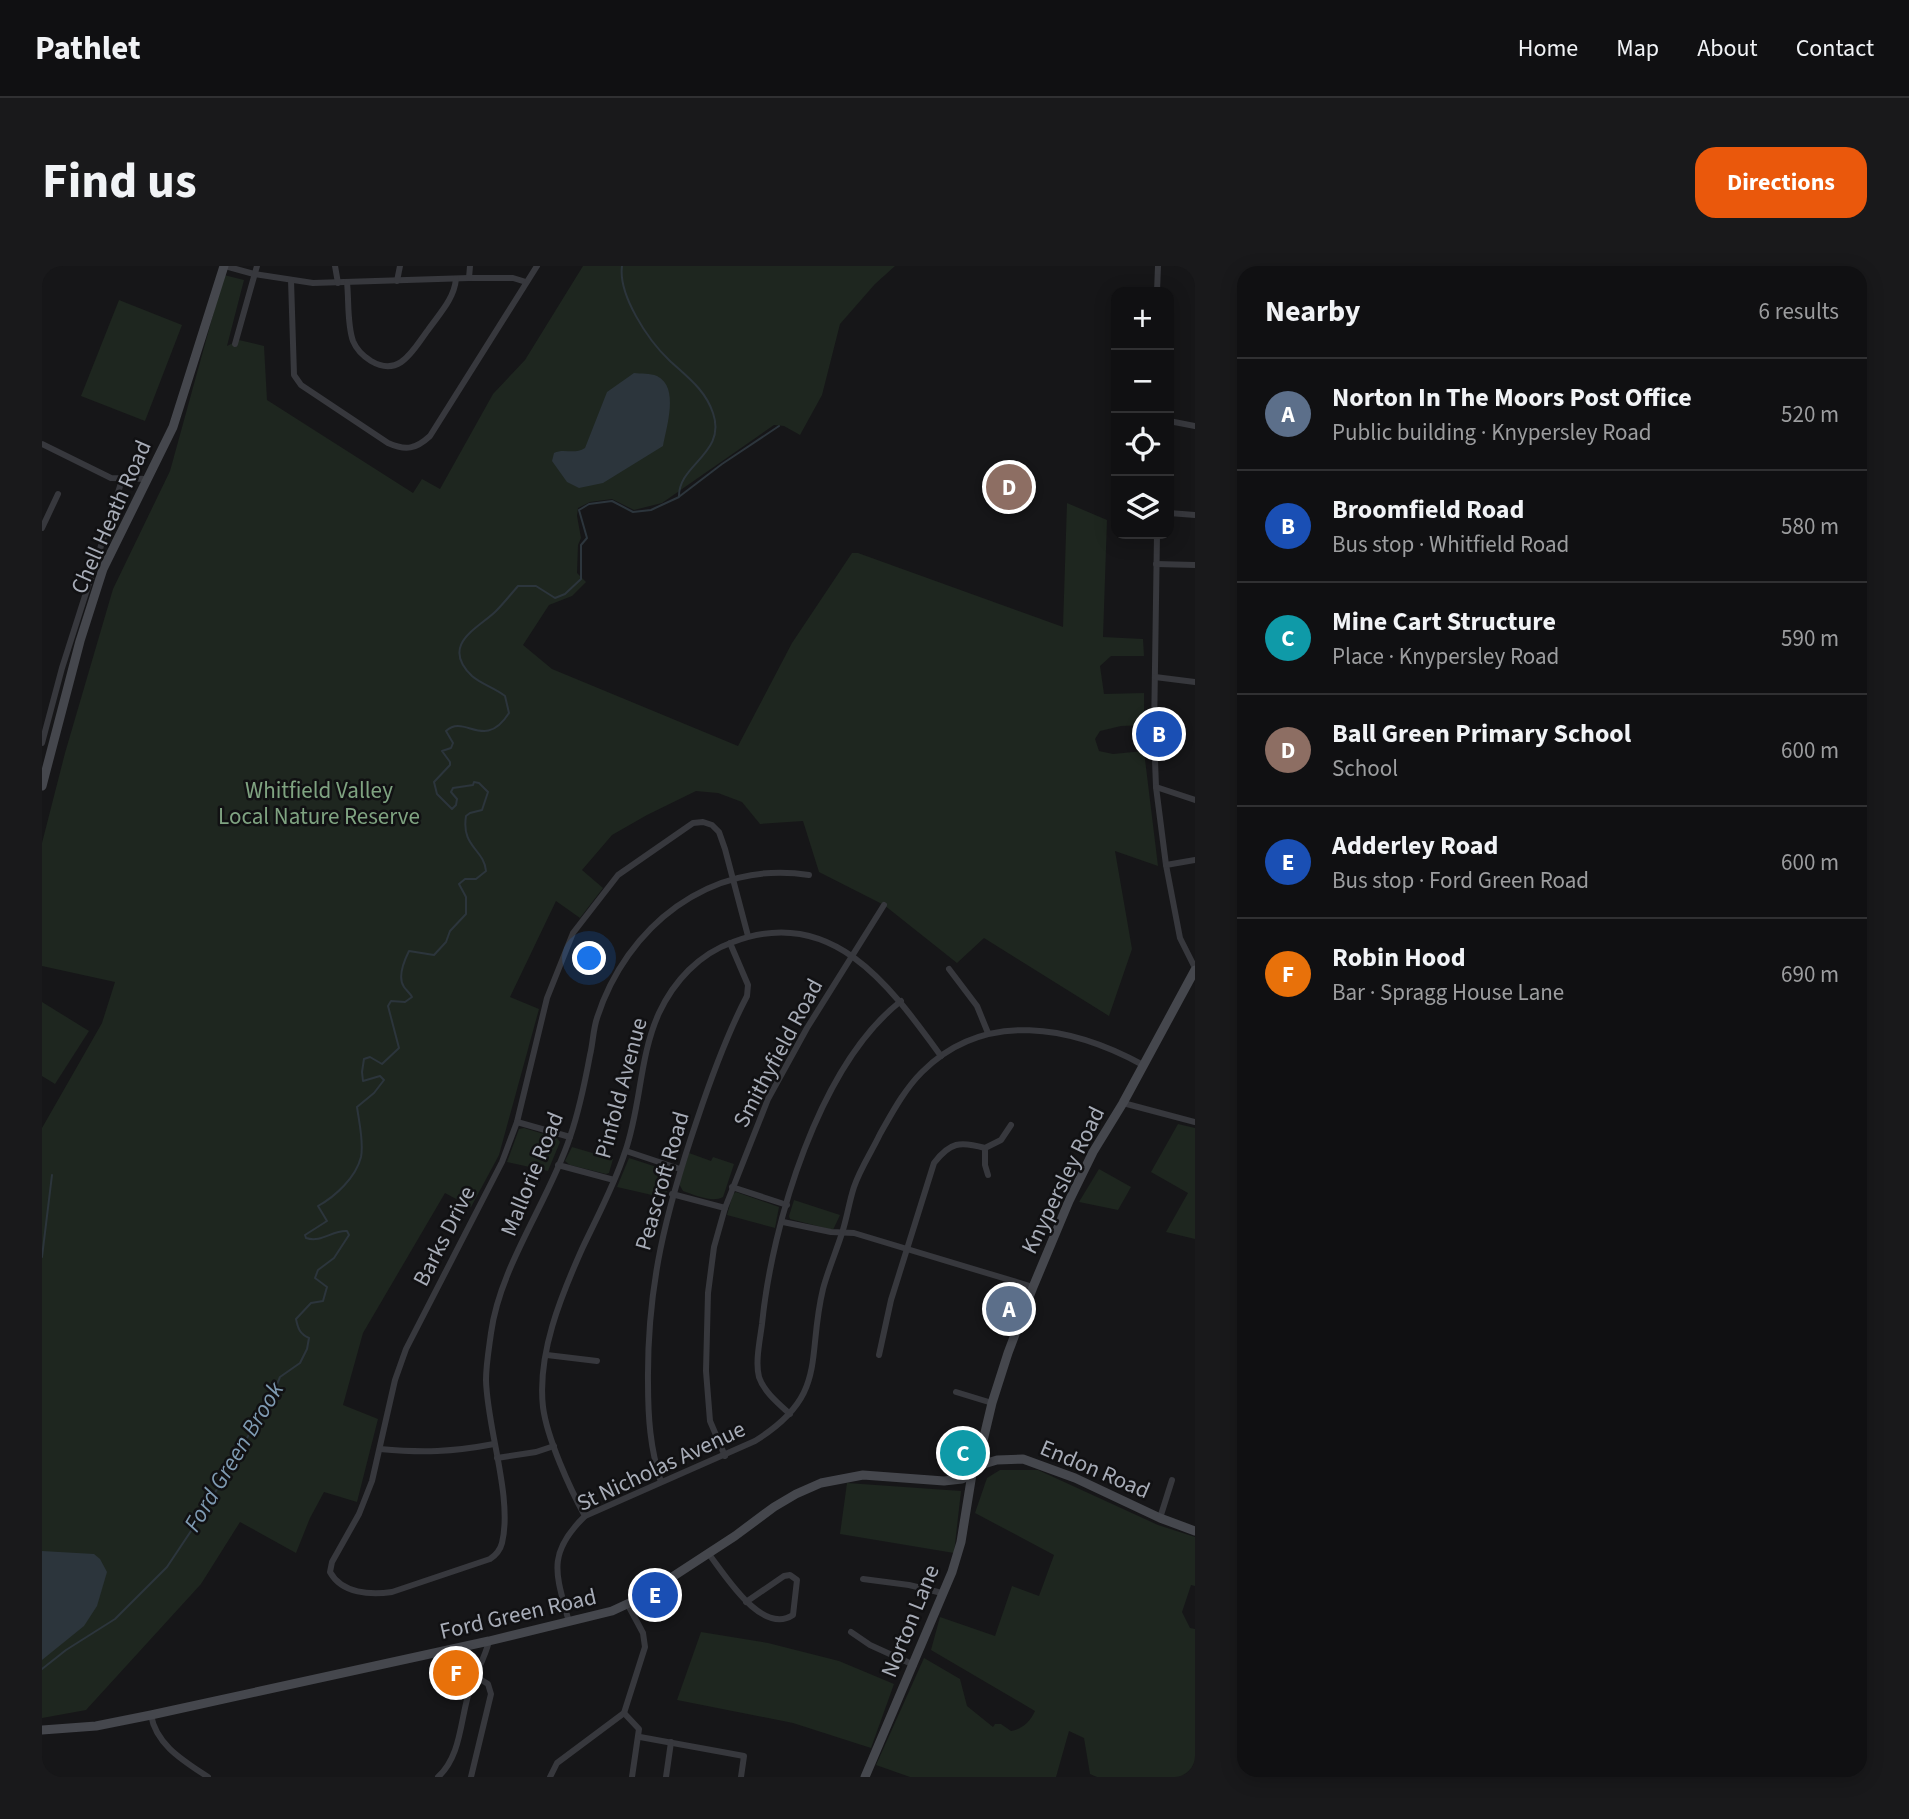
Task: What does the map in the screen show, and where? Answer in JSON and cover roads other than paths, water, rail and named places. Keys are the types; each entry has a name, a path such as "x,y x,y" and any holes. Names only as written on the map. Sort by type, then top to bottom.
{"street":[{"path":"224,266 254,274 313,283 469,278 513,278 526,282"},
{"name":"Chell Heath Road","path":"42,786 80,640 103,569 173,427 224,266"},
{"path":"235,344 257,266"},
{"path":"335,266 338,283"},
{"path":"397,281 400,266"},
{"path":"469,278 470,266"},
{"path":"291,280 294,375 309,392 388,443 406,448 420,446 430,436 537,266"},
{"path":"1157,287 1158,266"},
{"path":"347,282 352,338 356,348 363,356 380,366 395,366 409,355 454,293 456,279"},
{"path":"1174,422 1195,426"},
{"path":"42,444 111,478 146,479"},
{"name":"Chell Heath Road","path":"42,743 62,668 122,480"},
{"path":"42,527 58,494"},
{"path":"1174,513 1195,515"},
{"path":"1157,539 1156,787 1166,865 1180,938 1195,969"},
{"path":"1156,564 1195,565"},
{"path":"1155,677 1195,682"},
{"path":"1156,787 1195,800"},
{"name":"Barks Drive","path":"496,1458 503,1509 502,1544 497,1554 490,1559 393,1592 377,1594 357,1592 340,1584 330,1572 332,1562 359,1514 380,1449 395,1380 406,1349 502,1162 517,1122 547,998 573,933 618,875 677,832 693,823 703,822 712,825 719,832 748,936"},
{"path":"1166,865 1195,860"},
{"name":"Mallorie Road","path":"496,1458 486,1380 499,1296 570,1137 596,1020 612,981 639,939 675,906 710,887 759,873 789,872 809,875"},
{"name":"Smithyfield Road","path":"725,1456 710,1421 706,1371 708,1293 714,1247 725,1208 768,1099 807,1028 884,905"},
{"name":"Pinfold Avenue","path":"585,1516 554,1446 544,1410 542,1389 547,1355 564,1292 626,1151 635,1119 650,1035 668,995 685,972 703,957 748,936 772,932 810,936 833,944 868,968 901,1001 941,1056"},
{"name":"Peascroft Road","path":"660,1482 648,1428 648,1349 658,1251 672,1194 712,1074 747,996 748,985 730,943"},
{"path":"949,968 976,1006 988,1033"},
{"name":"Knypersley Road","path":"974,1470 992,1404 1033,1287 1081,1177 1195,969"},
{"path":"790,1414 768,1392 759,1377 764,1299 772,1259 799,1166 822,1109 850,1059 882,1016 901,1001"},
{"name":"St Nicholas Avenue","path":"569,1622 556,1575 559,1554 571,1530 585,1516 725,1456 769,1433 790,1414 803,1395 811,1375 823,1289 855,1185 898,1102 921,1073 965,1041 1004,1030 1063,1034 1107,1048 1143,1065"},
{"path":"1123,1103 1195,1122"},
{"path":"517,1122 570,1137"},
{"path":"879,1355 891,1300 934,1163 944,1149 957,1144 970,1143 985,1148 1001,1140 1012,1125"},
{"path":"985,1148 985,1166 989,1175"},
{"path":"626,1151 680,1169"},
{"path":"558,1165 614,1180"},
{"path":"732,1188 787,1205"},
{"path":"672,1194 725,1208"},
{"path":"783,1222 854,1233 1033,1287"},
{"path":"547,1355 597,1361"},
{"path":"956,1392 992,1404"},
{"path":"380,1449 422,1453 459,1451 494,1444"},
{"path":"496,1458 536,1452 554,1446"},
{"name":"Endon Road","path":"974,1470 997,1460 1023,1459 1075,1478 1160,1518 1195,1531"},
{"name":"Ford Green Road","path":"42,1730 96,1726 151,1715 489,1642 569,1622 628,1605 796,1493 821,1483 863,1475 944,1481 962,1479 974,1470"},
{"name":"Norton Lane","path":"865,1777 914,1665 961,1542 974,1470"},
{"path":"1160,1518 1172,1480"},
{"path":"708,1553 746,1602 758,1612 773,1618 789,1618 793,1615 797,1580 790,1575 784,1576 746,1602"},
{"path":"863,1579 909,1585 942,1593"},
{"path":"550,1777 556,1763 624,1713 645,1647 643,1633 628,1605"},
{"path":"851,1632 870,1645 914,1665"},
{"path":"438,1777 452,1758 475,1676 489,1642"},
{"path":"471,1777 491,1694 488,1684 475,1676"},
{"path":"624,1713 639,1730 640,1737 632,1777"},
{"path":"151,1715 159,1738 166,1747 205,1776"},
{"path":"640,1737 744,1756 741,1777"},
{"path":"666,1777 671,1742"}],"waterway":[{"name":"Ford Green Brook","path":"42,1669 66,1650 115,1619 167,1567 268,1406 280,1377 300,1363 307,1349 309,1338 300,1331 296,1319 311,1303 323,1301 327,1287 315,1278 318,1270 334,1258 349,1235 347,1231 312,1239 306,1238 305,1235 327,1221 318,1206 344,1185 355,1172 361,1157 362,1139 357,1107 374,1093 384,1080 380,1076 363,1081 364,1059 370,1057 382,1064 399,1048 388,1006 391,1001 405,1002 412,997 401,979 403,964 409,951 434,955 446,942 450,931 466,914 466,897 459,884 465,879 476,879 486,871 465,826 466,816 482,810 488,792 474,782 473,785 453,788 451,792 457,799 452,809 437,794 434,782 450,765 442,751 451,748 453,743 446,731 460,726 491,730 509,713 505,696 476,679 463,665 459,655 465,638 496,611 518,586 536,586 555,598 565,594 581,579 581,545 587,538 579,510 589,504 612,501 633,512 651,510 679,497 686,476 713,439 716,427 710,404 644,329 625,290 622,266"},
{"name":"Ford Green Brook","path":"680,496 779,426"},
{"path":"42,1257 52,1175"}],"place":[{"name":"Ball Green Primary School","path":"1009,487"},
{"name":"Broomfield Road","path":"1159,734"},
{"name":"Norton In The Moors Post Office","path":"1009,1309"},
{"name":"Mine Cart Structure","path":"963,1453"},
{"name":"Adderley Road","path":"655,1595"},
{"name":"Robin Hood","path":"456,1673"}],"park label":[{"name":"Whitfield Valley Local Nature Reserve","path":"319,803"}]}
